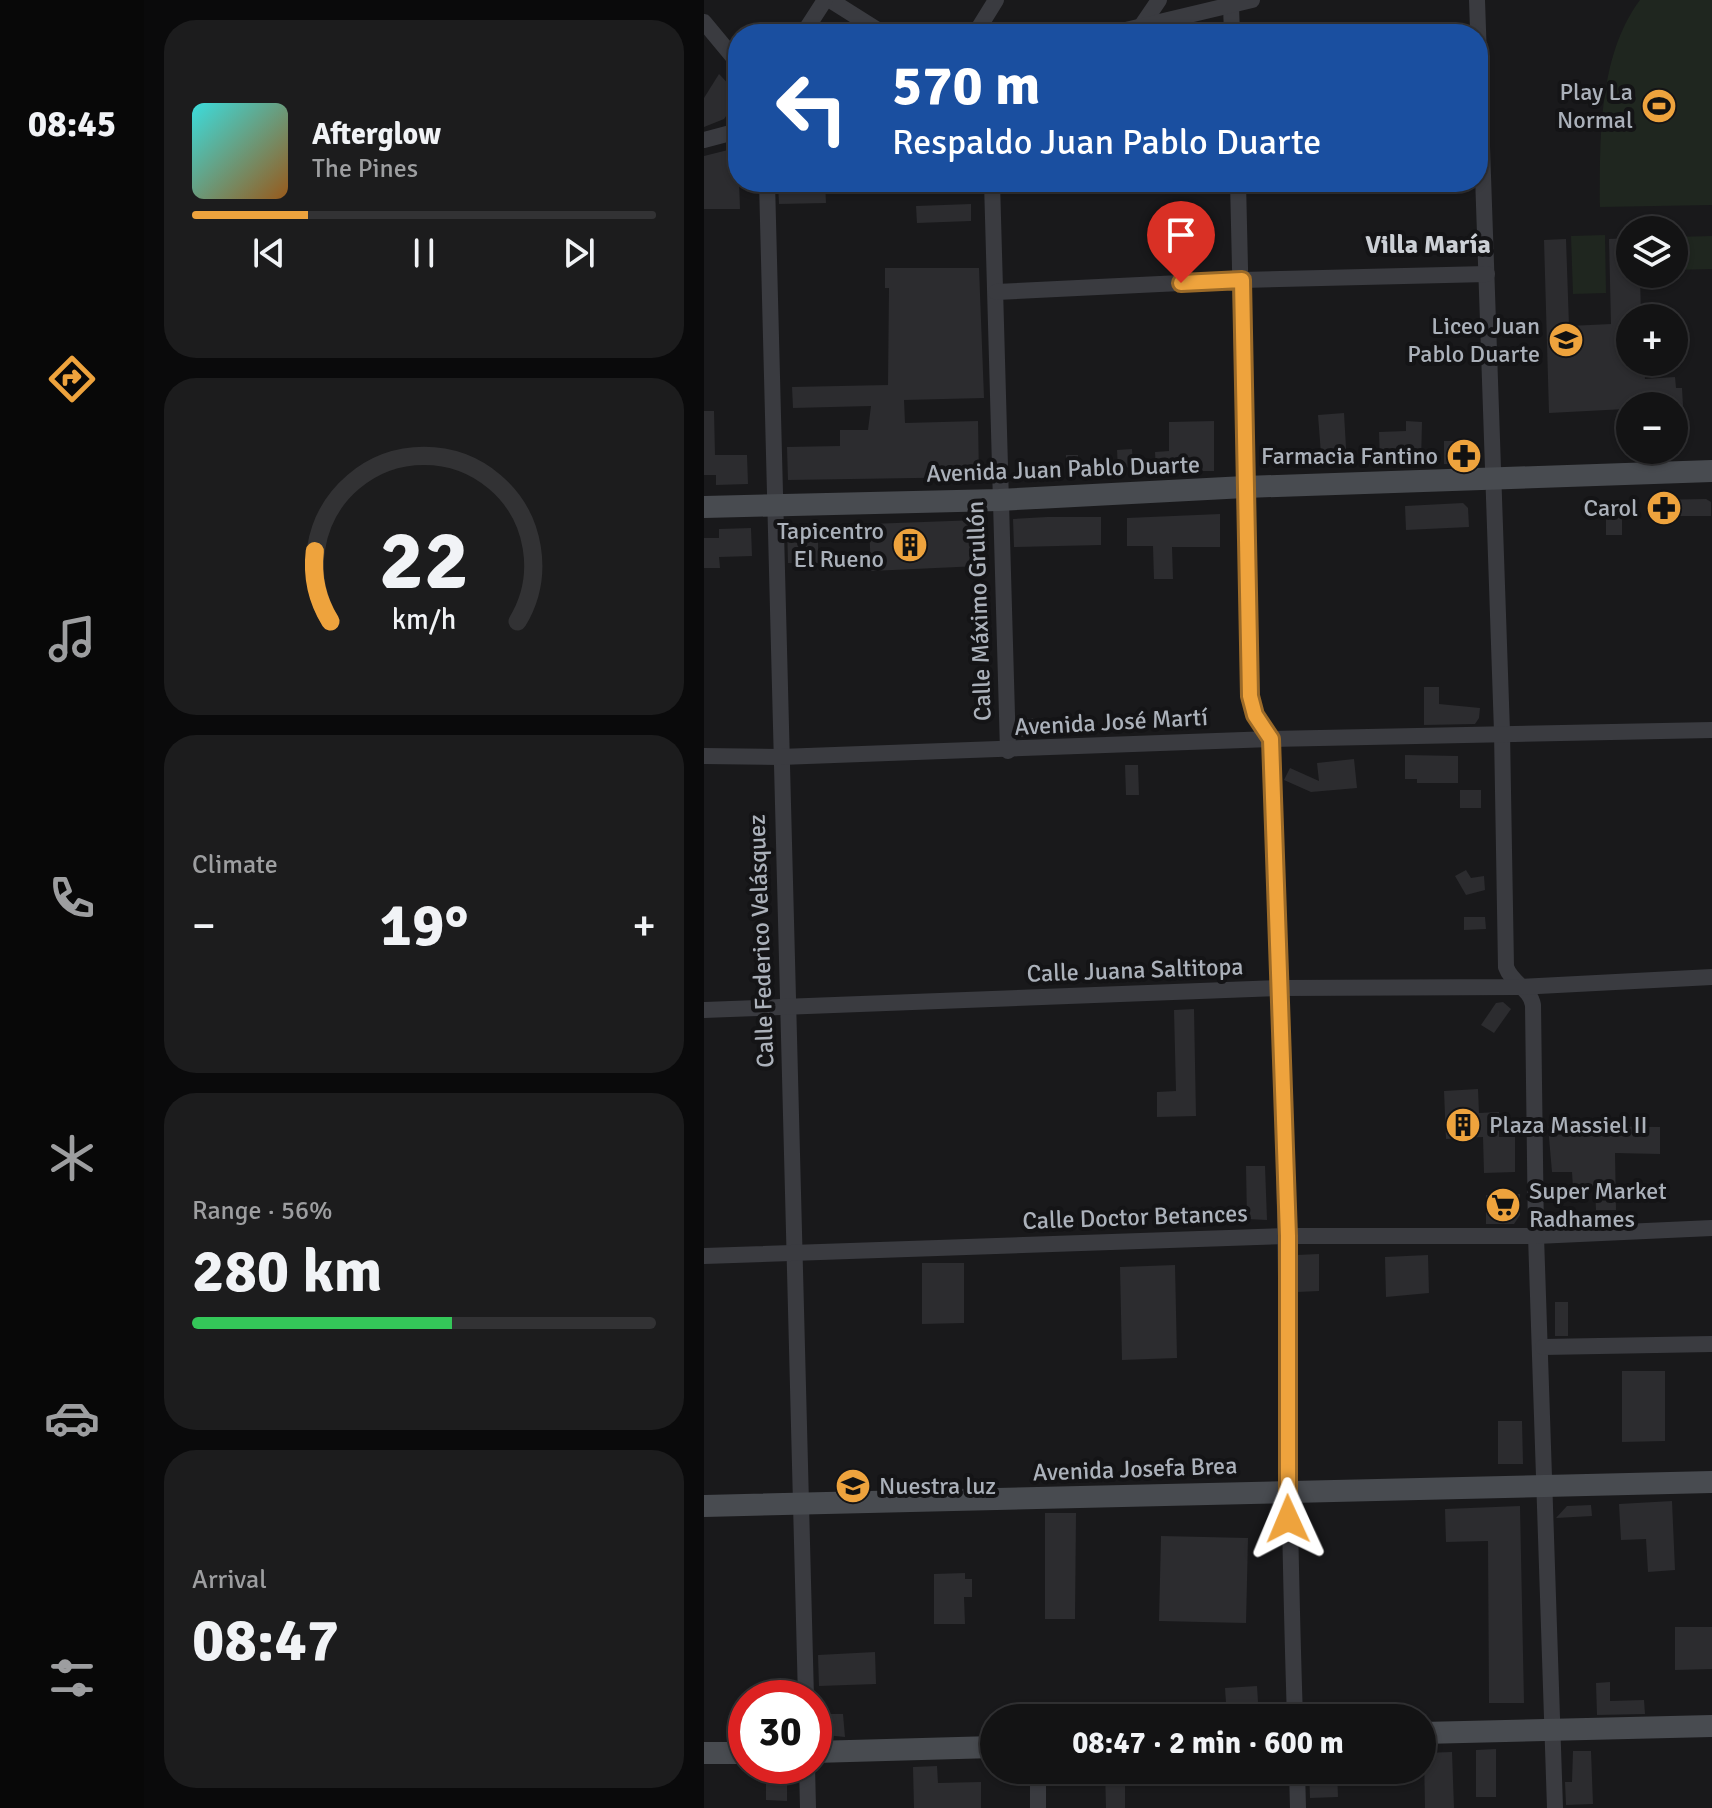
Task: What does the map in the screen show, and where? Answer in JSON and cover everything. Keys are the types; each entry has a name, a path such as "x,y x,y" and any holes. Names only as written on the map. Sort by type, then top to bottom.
{"main road":[{"name":"Avenida Juan Pablo Duarte","path":"704,507 999,500 1245,487 1712,471"},
{"name":"Avenida Josefa Brea","path":"704,1506 1712,1482"},
{"path":"1436,1733 1712,1726"},
{"path":"832,1752 980,1747"},
{"path":"704,1753 728,1753"}],"street":[{"path":"810,24 828,0 868,24"},
{"path":"981,24 996,0"},
{"path":"1143,24 1159,0"},
{"path":"1147,24 1252,0"},
{"path":"1477,0 1478,24"},
{"path":"1231,6 1232,24"},
{"path":"704,22 728,51"},
{"path":"704,140 728,134"},
{"name":"Calle Federico Velásquez","path":"767,192 806,1680"},
{"name":"Calle Máximo Grullón","path":"992,192 1008,751"},
{"path":"1238,192 1250,696 1255,715 1271,739 1281,988 1288,1236 1287,1490 1295,1704"},
{"path":"1484,192 1502,732 1506,967 1512,983 1529,993 1533,1005 1536,1236 1543,1347 1555,1808"},
{"path":"996,292 1242,280 1487,274"},
{"name":"Avenida José Martí","path":"704,756 1008,751 1502,732 1712,730"},
{"name":"Calle Juana Saltitopa","path":"704,1010 1281,988 1519,987 1712,977"},
{"name":"Calle Doctor Betances","path":"704,1256 1288,1236 1536,1236 1712,1228"},
{"path":"1543,1347 1712,1344"},
{"path":"807,1784 808,1808"},
{"path":"1038,1784 1038,1808"},
{"path":"1297,1784 1298,1808"}],"shaded area":[{"name":"Play La Normal","path":"1640,0 1712,0 1712,205 1600,207 1600,154 1609,72 1626,22"},
{"path":"1605,235 1606,293 1573,294 1571,236"},
{"path":"1712,236 1712,269 1688,270 1688,237"}],"building":[{"path":"719,74 728,83 728,114 724,119 704,127 704,98"},
{"path":"728,150 728,192 739,192 740,209 704,209 704,156"},
{"path":"778,192 825,192 826,203 779,204"},
{"path":"971,204 971,221 917,223 916,206"},
{"path":"1566,239 1569,326 1611,324 1609,239 1616,239 1616,288 1640,288 1641,304 1616,304 1616,376 1645,376 1645,379 1675,377 1676,388 1682,388 1682,392 1616,392 1616,410 1549,413 1544,240"},
{"path":"885,268 979,268 984,398 904,400 905,423 978,421 979,477 788,480 787,447 840,446 840,430 868,430 871,406 793,408 792,387 888,385 889,288 885,288"},
{"path":"704,411 714,411 715,455 747,455 748,484 716,485 716,475 704,475"},
{"path":"1344,413 1347,465 1322,467 1318,415"},
{"path":"1214,421 1214,471 1156,471 1155,452 1169,451 1169,422"},
{"path":"1406,421 1422,422 1421,463 1380,464 1379,432 1406,431"},
{"path":"1444,441 1472,441 1471,464 1444,464"},
{"path":"1132,449 1133,467 1118,468 1117,450"},
{"path":"1066,455 1078,455 1078,474 1066,474"},
{"path":"1706,499 1711,502 1711,516 1650,516 1650,500"},
{"path":"1463,503 1468,508 1469,527 1406,530 1405,506"},
{"path":"1606,504 1622,504 1622,535 1606,535"},
{"path":"1220,514 1220,547 1172,547 1173,579 1154,579 1153,546 1127,546 1127,518"},
{"path":"1101,517 1101,545 1014,547 1013,519"},
{"path":"978,520 979,566 871,571 869,524"},
{"path":"787,524 818,524 818,563 788,563"},
{"path":"751,528 752,556 719,557 720,568 704,568 704,538 719,538 719,529"},
{"path":"1424,687 1439,687 1439,704 1480,708 1479,718 1475,724 1424,725"},
{"path":"1033,718 1034,737 1019,737 1019,719"},
{"path":"1405,755 1458,756 1458,783 1417,783 1417,779 1405,779"},
{"path":"1354,759 1357,788 1311,792 1284,780 1290,768 1319,781 1317,763"},
{"path":"1125,765 1138,765 1139,795 1126,795"},
{"path":"1460,790 1481,790 1481,808 1460,808"},
{"path":"1466,870 1471,878 1484,876 1485,890 1466,895 1455,876"},
{"path":"1464,917 1485,917 1486,929 1464,930"},
{"path":"1503,1002 1511,1009 1494,1033 1481,1025 1496,1003"},
{"path":"1194,1009 1196,1116 1157,1117 1157,1092 1176,1091 1174,1010"},
{"path":"1478,1089 1479,1113 1499,1112 1499,1137 1515,1137 1515,1172 1484,1173 1483,1137 1446,1139 1444,1091"},
{"path":"1548,1126 1660,1127 1660,1154 1615,1153 1616,1210 1596,1210 1595,1187 1573,1188 1572,1172 1552,1172"},
{"path":"1246,1166 1265,1166 1267,1220 1247,1219"},
{"name":"Super Market Radhames","path":"1520,1194 1520,1215 1514,1224 1486,1224 1486,1195"},
{"path":"1319,1254 1319,1291 1297,1292 1297,1255"},
{"path":"1428,1255 1429,1293 1386,1297 1385,1257"},
{"path":"922,1263 964,1263 964,1323 922,1324"},
{"path":"1175,1265 1177,1358 1122,1360 1120,1267"},
{"path":"1555,1302 1568,1302 1568,1336 1555,1336"},
{"path":"1622,1371 1665,1371 1665,1441 1622,1442"},
{"path":"1498,1421 1522,1421 1523,1464 1498,1464"},
{"path":"1672,1501 1675,1570 1648,1572 1646,1539 1621,1540 1619,1504"},
{"path":"1591,1505 1592,1516 1556,1518 1567,1506"},
{"path":"1520,1506 1524,1703 1489,1703 1488,1541 1446,1542 1445,1509"},
{"path":"1045,1513 1076,1513 1075,1619 1045,1619"},
{"path":"1161,1536 1248,1538 1246,1623 1159,1621"},
{"path":"965,1573 965,1579 972,1579 972,1597 964,1597 965,1624 934,1624 934,1574"},
{"path":"1675,1627 1712,1627 1712,1669 1675,1670"},
{"path":"875,1652 876,1684 832,1686 832,1680 819,1680 818,1655"},
{"path":"1610,1682 1610,1701 1644,1700 1645,1714 1597,1715 1596,1683"},
{"path":"1257,1686 1258,1702 1226,1703 1225,1688"},
{"path":"832,1714 843,1714 845,1737 832,1736"},
{"path":"1496,1749 1496,1797 1476,1797 1476,1750"},
{"path":"1573,1751 1591,1751 1593,1804 1566,1805 1565,1782 1572,1782"},
{"path":"1452,1752 1454,1808 1425,1808 1425,1784 1436,1784 1436,1753"},
{"path":"937,1766 938,1783 980,1782 981,1808 914,1808 913,1767"},
{"path":"766,1784 787,1784 787,1801 766,1800"},
{"path":"1105,1784 1125,1784 1125,1808 1106,1808"},
{"path":"1310,1784 1338,1784 1338,1797 1310,1798"}],"place":[{"name":"Play La Normal","path":"1659,106"},
{"name":"Liceo Juan Pablo Duarte","path":"1566,340"},
{"name":"Farmacia Fantino","path":"1464,456"},
{"name":"Carol","path":"1664,508"},
{"name":"Tapicentro El Rueno","path":"910,545"},
{"name":"Plaza Massiel II","path":"1463,1125"},
{"name":"Super Market Radhames","path":"1503,1205"},
{"name":"Nuestra luz","path":"853,1486"}],"district":[{"name":"Villa María","path":"1428,245"}],"route":[{"path":"1181,283 1242,280 1250,696 1255,715 1271,739 1281,988 1288,1236 1288,1519"}]}
